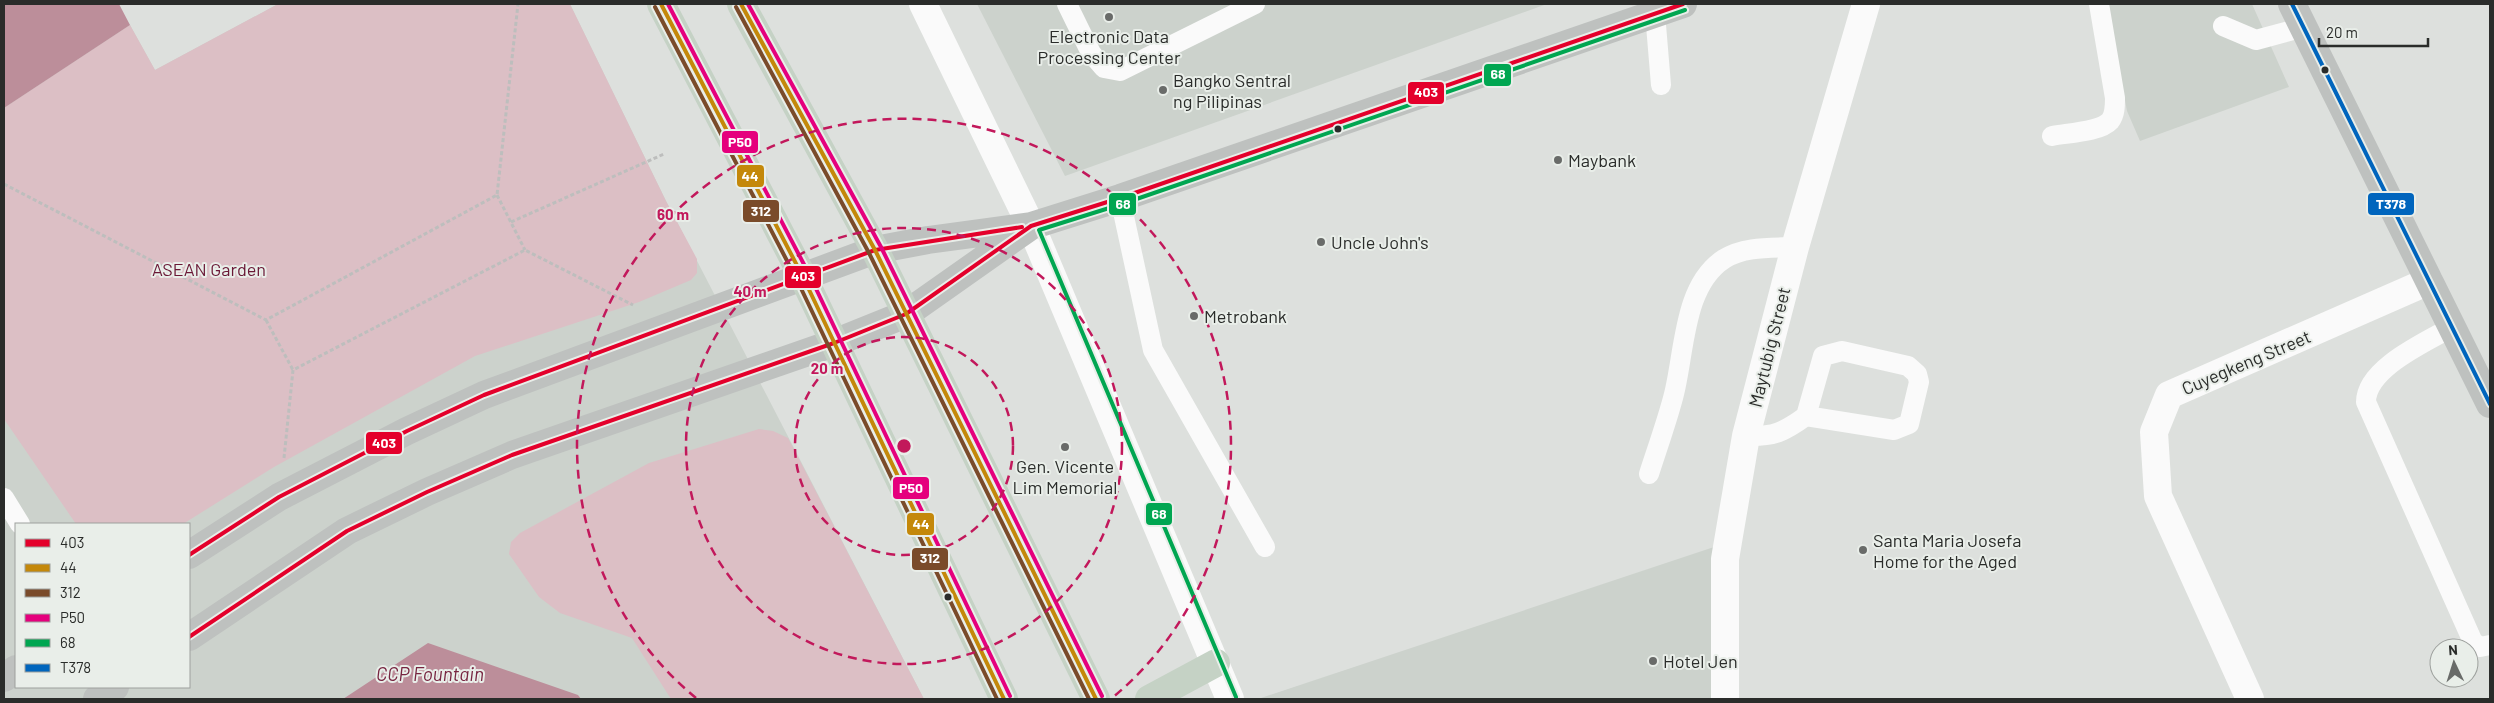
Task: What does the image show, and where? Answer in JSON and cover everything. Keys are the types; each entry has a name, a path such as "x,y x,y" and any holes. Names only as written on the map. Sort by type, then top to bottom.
{"highway":[{"path":"661,4 802,277 1004,699"},
{"path":"741,4 875,250 1096,699"},
{"path":"1149,699 1216,663"}],"main road":[{"path":"190,554 279,497 407,431 484,395 875,250 928,240 1031,226 1120,198 1683,4"},
{"path":"2298,15 2490,404"},
{"path":"190,636 347,531 427,492 512,455 834,343 906,314 1031,226"},
{"path":"4,678 15,670"}],"street":[{"path":"922,4 1031,226 1230,699"},
{"name":"Maytubig Street","path":"1725,699 1725,559 1746,436 1794,247 1866,4"},
{"name":"Cuyegkeng Street","path":"2250,699 2158,496 2154,432 2165,404 2169,395 2429,281"}],"lane":[{"path":"1067,4 1091,54 1104,68 1120,71 1255,4"},
{"path":"2052,136 2100,127 2110,121 2115,111 2115,98 2100,4"},
{"path":"1655,14 1661,86"},
{"path":"2224,26 2256,40 2298,15"},
{"path":"1120,198 1153,350 1265,546"},
{"path":"1649,474 1673,396 1688,319 1704,276 1725,259 1754,249 1794,247"},
{"path":"2452,328 2383,369 2366,395 2366,402 2473,642 2480,647 2490,645"},
{"path":"1746,436 1767,437 1789,428 1806,416 1823,356 1842,351 1908,366 1917,374 1919,382 1909,424 1903,428 1894,430 1806,416"},
{"path":"4,498 14,524"}],"path":[{"path":"518,4 497,195 525,250 674,326"},
{"path":"511,222 664,154"},
{"path":"4,184 266,320 293,370 279,497"},
{"path":"266,320 497,195"},
{"path":"293,370 525,250"}],"shaded area":[{"path":"278,4 570,4 666,201 924,699 4,699 4,108 130,25 155,70"},
{"name":"Bangko Sentral ng Pilipinas","path":"977,4 1547,4 1065,176"},
{"path":"2107,4 2252,4 2289,87 2140,141 2127,111"},
{"path":"1714,547 1712,699 1258,699"}],"green space":[{"name":"ASEAN Garden","path":"278,4 570,4 666,201 697,259 697,273 691,280 639,302 475,356 274,467 185,523 75,523 4,419 4,108 130,25 155,70"},
{"path":"759,429 773,431 788,438 924,699 671,699 632,638 560,613 539,597 509,554 511,542 520,533 649,463"}],"water":[{"path":"4,4 119,4 130,25 4,108"},
{"name":"CCP Fountain","path":"428,643 578,695 581,699 343,699"}],"transit line":[{"name":"44","path":"661,4 803,277 1004,699"},
{"name":"P50","path":"668,4 809,274 1010,696"},
{"name":"44","path":"741,4 875,250 1096,699"},
{"name":"P50","path":"748,4 881,247 1102,696"},
{"name":"403","path":"190,636 347,531 427,492 512,455 834,343 906,314 1031,226 1120,198 1683,4"},
{"name":"T378","path":"2292,4 2490,404"},
{"name":"312","path":"655,7 797,280 997,699"},
{"name":"312","path":"736,7 869,253 1089,699"},
{"name":"68","path":"1236,697 1039,230 1122,204 1685,10"},
{"name":"403","path":"190,554 279,497 407,431 484,395 875,250 1022,227"}],"place":[{"name":"Electronic Data Processing Center","path":"1109,17"},
{"name":"Bangko Sentral ng Pilipinas","path":"1163,90"},
{"name":"Maybank","path":"1558,160"},
{"name":"Uncle John's","path":"1321,242"},
{"name":"Metrobank","path":"1194,316"},
{"name":"Gen. Vicente Lim Memorial","path":"1065,447"},
{"name":"Santa Maria Josefa Home for the Aged","path":"1863,550"},
{"name":"Hotel Jen","path":"1653,661"}]}
